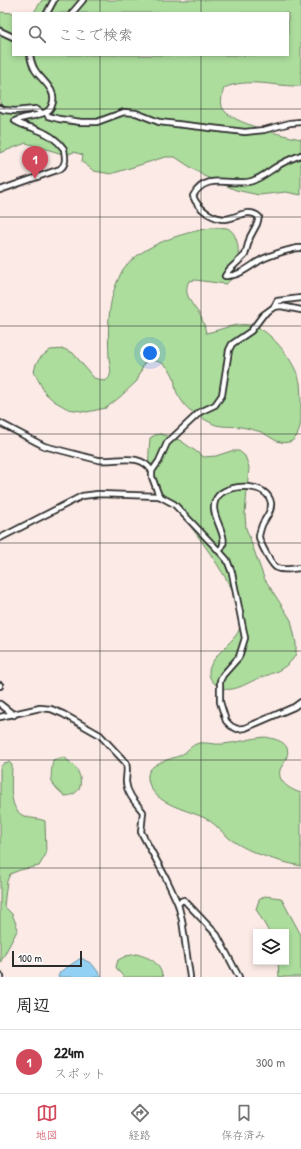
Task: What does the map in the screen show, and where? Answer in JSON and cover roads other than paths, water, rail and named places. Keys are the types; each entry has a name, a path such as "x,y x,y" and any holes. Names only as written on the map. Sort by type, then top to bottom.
{"street":[{"path":"48,12 54,0"},
{"path":"73,12 83,0"},
{"path":"0,31 12,37"},
{"path":"0,190 60,169 64,167 65,163 64,149 61,144 52,137 34,128 21,125 15,121 44,112 51,107 53,101 52,91 35,71 30,56"},
{"path":"0,108 15,111 36,109 44,112 48,116 81,122 97,122 124,112 136,113 159,122 245,132 264,130 290,123 301,122"},
{"path":"301,155 277,166 254,180 242,182 217,181 201,185 193,196 199,207 215,217 222,219 247,212 255,214 259,217 250,237 245,255 229,270 225,276 237,274 248,269 260,260 301,248"},
{"path":"152,471 167,443 200,412 215,405 220,400 229,350 232,344 251,331 263,316 274,307 277,301 301,298"},
{"path":"274,307 281,306 301,310"},
{"path":"0,423 44,446 98,460 106,461 128,458 148,464 152,471 152,477 159,496"},
{"path":"219,551 223,547 224,541 214,511 216,498 221,493 241,487 258,489 266,493 271,502 269,513 262,526 259,538 270,561 275,568 281,570 301,568"},
{"path":"0,538 82,496 98,494 159,496 174,504 227,560 232,573 245,638 239,657 223,675 220,681 220,702 226,721 231,726 238,729 245,728 301,702"},
{"path":"0,704 14,715"},
{"path":"0,717 40,708 51,709 63,714 100,735 126,763 126,783 128,791 143,812 141,832 178,904 182,920 190,977"},
{"path":"178,904 180,901 184,900 217,935 239,977"}],"water":[{"path":"81,958 92,964 102,977 58,977 60,972"}],"place":[{"name":"224m","path":"35,179"}]}
